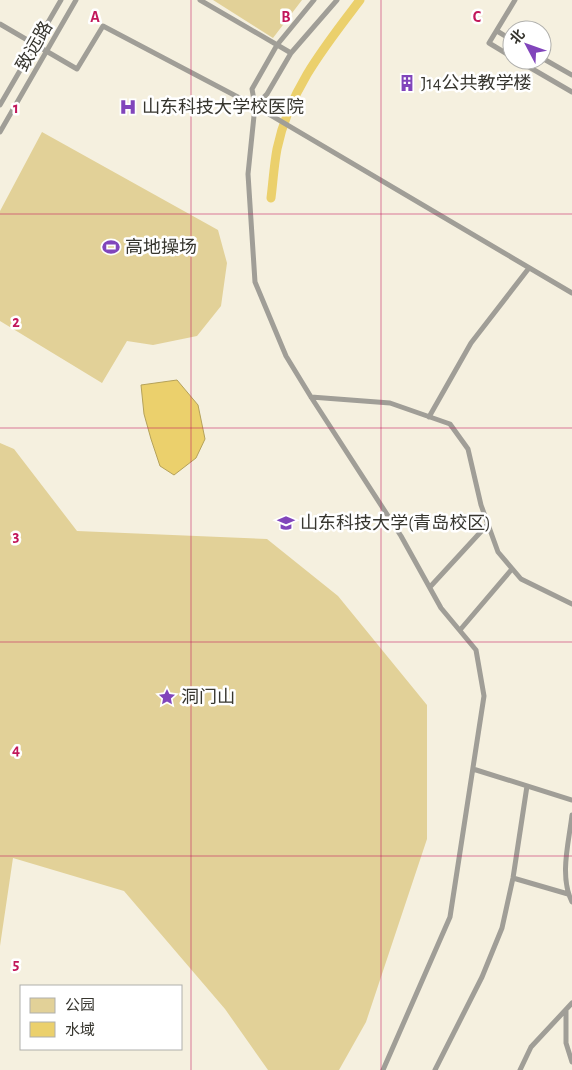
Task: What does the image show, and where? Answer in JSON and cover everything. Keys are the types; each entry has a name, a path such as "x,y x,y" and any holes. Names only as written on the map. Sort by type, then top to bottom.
{"lane":[{"name":"致远路","path":"0,105 61,0"},
{"name":"致远路","path":"0,132 76,0"},
{"path":"200,0 290,53"},
{"path":"314,0 277,45 252,89 255,106 248,174 255,282 286,356 401,536 441,608 476,650 484,696 450,917 383,1070"},
{"path":"255,106 267,94 290,53 337,0"},
{"path":"502,51 489,44 515,0"},
{"path":"0,24 77,69 103,26 255,106 572,293"},
{"path":"497,31 502,34"},
{"path":"552,64 572,75"},
{"path":"534,70 572,92"},
{"path":"429,417 471,343 529,268"},
{"path":"311,397 390,402 450,424 468,449 481,505 498,552 520,579 572,604"},
{"path":"430,587 488,524"},
{"path":"460,630 512,569"},
{"path":"473,769 572,800"},
{"path":"435,1070 482,977 502,928 513,878 527,786"},
{"path":"572,815 566,870 568,894 572,902"},
{"path":"513,878 568,894"},
{"path":"520,1070 531,1047 572,1003"},
{"path":"566,1011 566,1043 572,1062"}],"green space":[{"path":"213,0 302,0 273,38"},
{"name":"高地操场","path":"42,132 218,230 227,263 221,306 197,336 153,345 127,341 102,383 0,321 0,211"},
{"path":"0,443 14,449 77,531 267,539 338,596 427,705 427,839 366,1022 339,1070 268,1070 225,1009 124,891 13,858 0,946"}],"water":[{"path":"177,380 198,405 205,439 196,458 174,475 160,466 144,414 141,385"}],"waterway":[{"path":"271,198 277,149 290,107 310,70 360,0"}],"place":[{"name":"J14公共教学楼","path":"407,83"},
{"name":"山东科技大学校医院","path":"128,107"},
{"name":"高地操场","path":"111,247"},
{"name":"山东科技大学(青岛校区)","path":"286,523"},
{"name":"洞门山","path":"167,697"}]}
